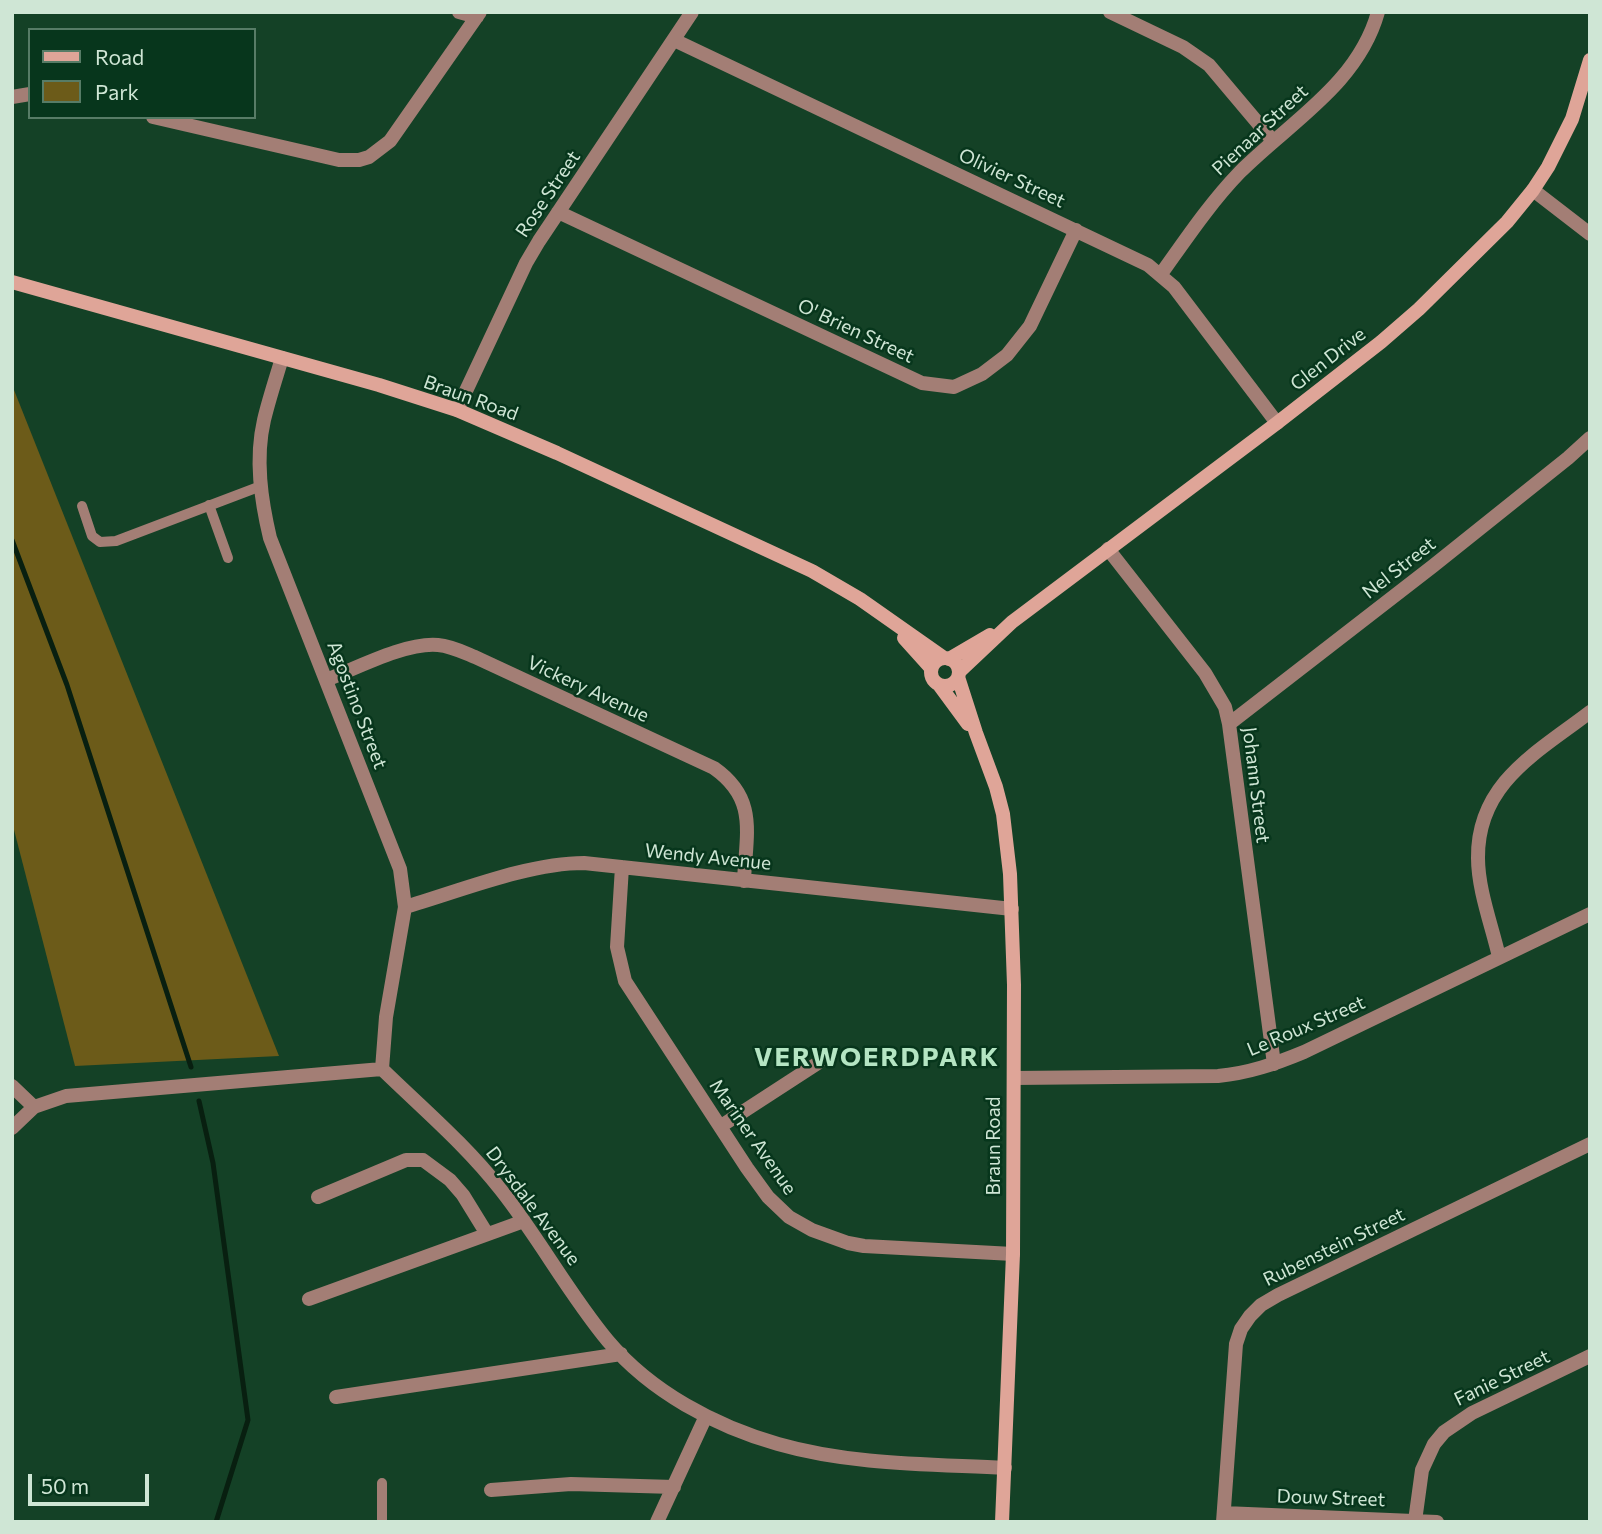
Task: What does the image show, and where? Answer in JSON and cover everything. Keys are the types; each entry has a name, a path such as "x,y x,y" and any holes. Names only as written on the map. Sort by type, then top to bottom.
{"street":[{"path":"162,119 339,160 369,157 390,141 478,15 458,12"},
{"name":"Rose Street","path":"457,410 526,263 692,12"},
{"path":"1110,12 1183,47 1209,65 1273,141"},
{"name":"Pienaar Street","path":"1161,274 1220,195 1273,141 1350,71 1363,51 1378,12"},
{"name":"Olivier Street","path":"674,40 1142,261 1161,274 1180,293 1277,423"},
{"name":"Glen Drive","path":"958,674 1012,622 1277,423 1419,309 1507,222 1533,190 1572,119 1590,60"},
{"path":"1533,190 1590,234"},
{"name":"O' Brien Street","path":"558,212 922,383 954,387 982,374 1007,355 1021,339 1076,230"},
{"name":"Braun Road","path":"12,282 457,410 557,453 812,571 860,599 946,659"},
{"name":"Agostino Street","path":"282,358 260,445 261,486 270,538 400,869 405,907 386,1017 382,1069"},
{"name":"Nel Street","path":"1229,724 1433,566 1590,438"},
{"name":"Johann Street","path":"1108,548 1205,673 1225,707 1274,1065"},
{"name":"Braun Road","path":"888,621 931,668"},
{"name":"Glen Drive","path":"946,659 1012,622"},
{"name":"Vickery Avenue","path":"327,680 400,651 439,645 475,657 714,768 728,778 743,800 746,814 744,881"},
{"path":"946,659 956,664 958,674 953,684 940,686 931,677 931,668 936,661 946,659"},
{"name":"Braun Road","path":"958,674 1003,814 1008,844 1012,909 1013,1254 1002,1522"},
{"name":"Braun Road","path":"940,686 976,733"},
{"path":"1500,957 1478,859 1479,834 1486,811 1505,779 1590,712"},
{"name":"Wendy Avenue","path":"405,907 522,872 564,863 1012,909"},
{"name":"Mariner Avenue","path":"622,867 617,947 625,981 747,1168 768,1196 789,1217 812,1230 848,1243 883,1248 1013,1254"},
{"name":"Le Roux Street","path":"1014,1078 1218,1076 1274,1065 1590,914"},
{"path":"721,1126 818,1063"},
{"path":"12,1128 34,1107 66,1096 382,1069"},
{"name":"Drysdale Avenue","path":"382,1069 471,1156 524,1221 609,1343 652,1384 706,1416 777,1444 813,1453 865,1460 1004,1468"},
{"path":"12,1086 34,1107"},
{"name":"Rubenstein Street","path":"1223,1517 1236,1344 1241,1329 1256,1311 1278,1295 1590,1144"},
{"path":"318,1196 406,1160 423,1160 457,1188 487,1234"},
{"path":"309,1299 524,1221"},
{"path":"336,1397 621,1354"},
{"name":"Fanie Street","path":"1415,1521 1422,1470 1434,1444 1444,1432 1472,1413 1590,1356"},
{"path":"657,1522 706,1416"},
{"path":"491,1490 571,1484 674,1487"},
{"name":"Douw Street","path":"1223,1517 1437,1522"}],"lane":[{"path":"82,506 92,536 100,541 116,541 261,486"},
{"path":"209,505 229,558"},
{"path":"382,1483 382,1522"}],"green space":[{"path":"12,385 279,1056 75,1066 12,822"}],"waterway":[{"path":"12,540 67,685 191,1067"},
{"path":"199,1101 213,1163 248,1420 216,1522"}],"district":[{"name":"VERWOERDPARK","path":"877,1057"}]}
